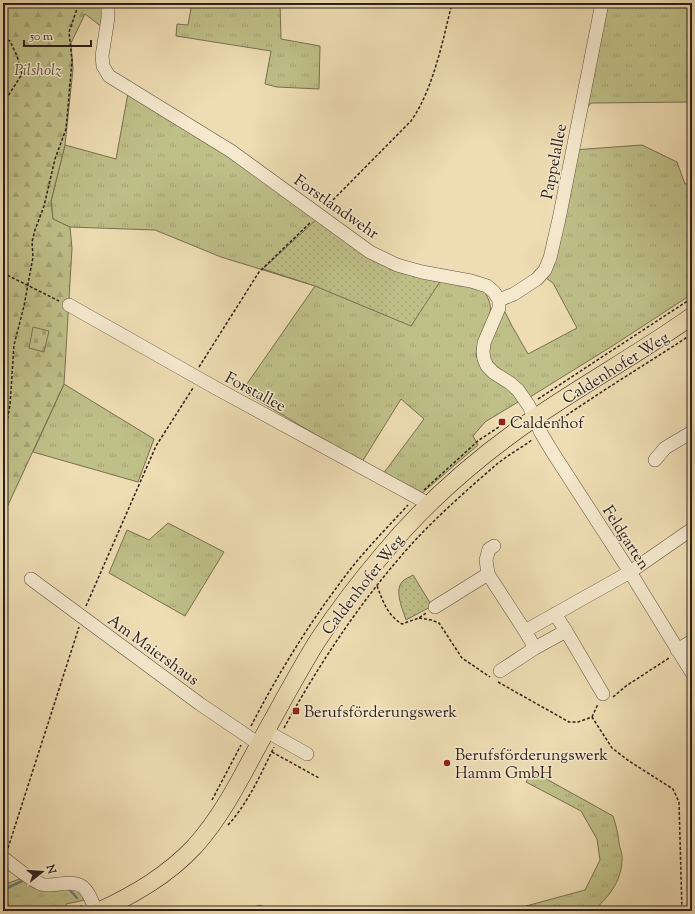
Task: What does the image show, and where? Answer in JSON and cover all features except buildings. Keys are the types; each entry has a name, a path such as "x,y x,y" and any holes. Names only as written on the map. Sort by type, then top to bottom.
{"main road":[{"name":"Caldenhofer Weg","path":"96,908 135,893 150,884 177,863 194,847 223,810 264,740 318,640 422,500 472,465 538,426 692,316"}],"street":[{"name":"Forstlandwehr","path":"108,3 108,18 102,56 103,66 109,76 230,151 370,252 397,265 422,272 471,281 487,286 494,292 499,300"},
{"name":"Pappelallee","path":"499,300 514,294 537,279 545,270 550,258 602,3"},
{"path":"499,300 499,308 484,343 484,359 487,366 494,373 518,390 529,406 538,426"},
{"name":"Forstallee","path":"69,305 197,378 422,500"},
{"name":"Feldgarten","path":"538,426 572,483 630,572 692,673"},
{"path":"655,460 665,448 692,432"},
{"path":"525,631 630,572 692,529"},
{"path":"494,546 490,549 486,560 488,574 535,648"},
{"path":"435,607 488,574"},
{"name":"Am Maiershaus","path":"31,579 264,740 307,754"},
{"path":"555,614 603,694"},
{"path":"497,677 535,648 566,631"},
{"path":"678,651 692,641"},
{"path":"5,859 42,885 52,886 71,882 80,884 85,889 96,908"}],"path":[{"path":"3,433 8,421 10,405 14,345 24,306 33,257 32,242 44,206 55,159 66,129 72,61 68,32 79,3"},
{"path":"197,378 198,369 260,272 411,121 418,111 428,88 452,3"},
{"path":"3,38 10,41 18,56 22,74 3,104"},
{"path":"3,273 69,305"},
{"path":"212,800 301,696 351,620 377,585 409,547 431,524 538,426 586,401 692,334"},
{"path":"264,740 265,700 301,638 340,582 381,534 422,500"},
{"path":"371,569 384,604 389,614 395,620 402,624 418,618 435,607"},
{"path":"418,618 439,623 462,658 497,677 569,722 578,722 592,717 603,694 608,701 626,686 678,651"},
{"path":"592,717 612,748 629,761 673,789 677,795 680,814 682,911"},
{"path":"264,740 319,778"}],"green space":[{"name":"Pilsholz","path":"3,3 105,3 102,27 85,14 71,43 73,69 65,145 51,201 53,219 70,227 72,248 64,384 3,516"},
{"path":"192,3 280,3 281,39 320,46 319,89 277,87 265,84 271,51 176,36 177,24 188,25"},
{"path":"605,3 628,3 628,6 692,4 692,102 591,103 586,109"},
{"path":"128,93 251,170 361,248 482,288 490,305 490,311 489,317 480,336 476,354 478,360 486,369 511,388 518,402 485,422 473,436 478,445 413,501 383,474 424,419 401,399 362,462 242,391 315,286 221,257 155,230 70,227 53,220 51,201 65,145 116,159"},
{"path":"642,145 677,162 685,184 692,183 692,294 530,397 516,380 490,362 488,343 503,308 528,354 577,328 553,283 546,278 573,150"},
{"path":"317,219 328,227 441,280 411,326 315,286 263,269"},
{"path":"33,327 49,331 44,352 29,348"},
{"path":"64,384 154,439 138,482 33,452"},
{"path":"168,523 224,552 185,616 109,573 127,530 149,540"},
{"path":"413,575 432,606 406,620 400,601 399,590 403,581"},
{"path":"532,771 613,816 622,854 621,869 616,883 609,895 593,911 526,911 526,906 585,890 600,860 597,839 581,811 526,782"},
{"path":"25,877 78,886 85,900 66,904 67,911 3,911 3,885"}],"waterway":[{"path":"3,890 24,880"},
{"path":"67,889 69,889 77,898"},
{"path":"242,911 260,906 271,911"}],"place":[{"name":"Caldenhof","path":"502,422"},
{"name":"Berufsförderungswerk","path":"296,711"},
{"name":"Berufsförderungswerk Hamm GmbH","path":"447,763"}]}
